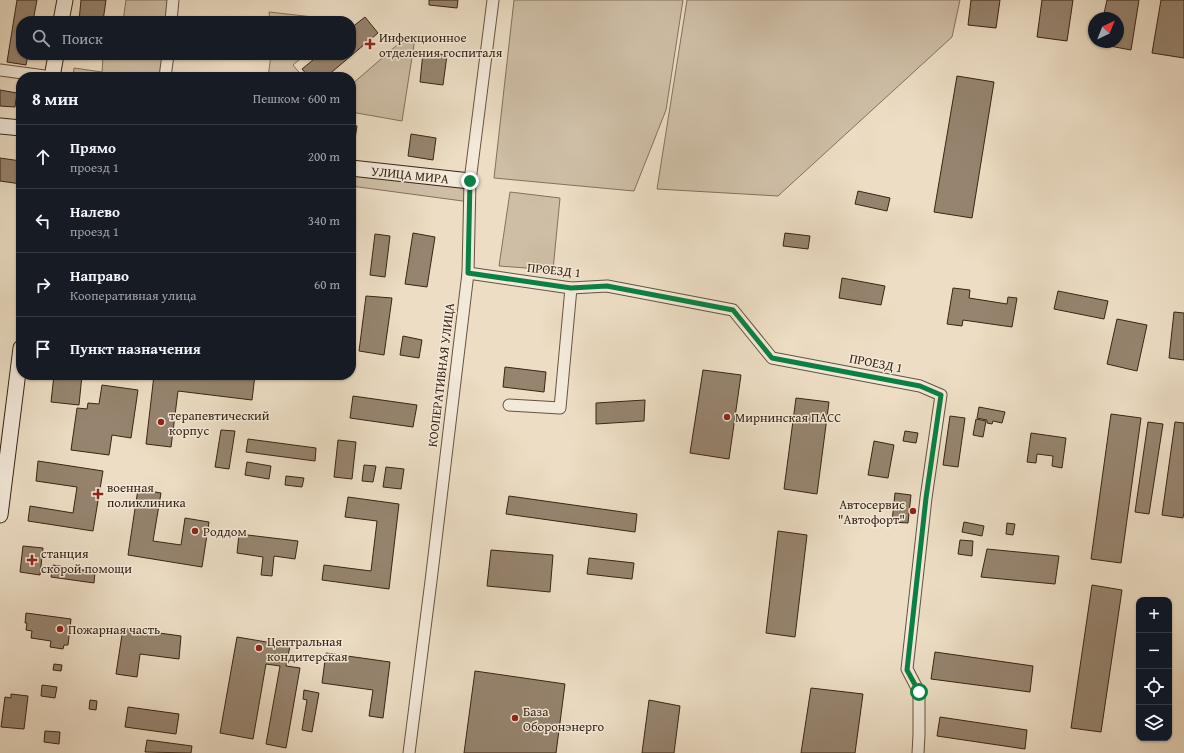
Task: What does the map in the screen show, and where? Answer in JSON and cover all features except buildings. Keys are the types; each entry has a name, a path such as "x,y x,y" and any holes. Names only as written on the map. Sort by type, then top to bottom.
{"street":[{"path":"62,16 65,0"},
{"path":"171,16 173,0"},
{"name":"КООПЕРАТИВНАЯ УЛИЦА","path":"409,753 468,273 470,181 493,0"},
{"path":"53,72 55,60"},
{"path":"166,72 167,60"},
{"path":"0,70 16,72"},
{"path":"0,126 16,128"},
{"name":"УЛИЦА МИРА","path":"356,169 470,181"},
{"name":"ПРОЕЗД 1","path":"468,273 571,288 607,286 733,310 772,358 920,386 941,395 926,498 907,670 919,692 918,753"},
{"path":"509,405 560,408 571,288"},
{"path":"0,515 17,380"}],"shaded area":[{"path":"126,0 171,0 169,16 124,16"},
{"path":"514,0 683,0 666,110 634,191 494,178"},
{"path":"687,0 960,0 952,37 778,196 657,189"},
{"path":"269,12 304,16 269,16"},
{"path":"415,38 402,121 356,113 356,81 404,39"},
{"path":"103,60 165,60 163,72 102,72"},
{"path":"270,60 299,60 293,65 299,72 269,72"},
{"path":"74,68 102,72 74,72"},
{"path":"356,174 472,188 470,202 356,187"},
{"path":"510,192 560,198 553,270 499,266"}],"place":[{"name":"Инфекционное отделения госпиталя","path":"370,44"},
{"name":"Мирнинская ПАСС","path":"727,417"},
{"name":"терапевтический корпус","path":"161,422"},
{"name":"военная поликлиника","path":"98,494"},
{"name":"Автосервис \"Автофорт\"","path":"913,511"},
{"name":"Роддом","path":"195,531"},
{"name":"станция скорой помощи","path":"32,560"},
{"name":"Пожарная часть","path":"60,629"},
{"name":"Центральная кондитерская","path":"259,648"},
{"name":"База Оборонэнерго","path":"515,718"}],"route":[{"path":"470,181 468,273 571,288 607,286 733,310 772,358 920,386 941,395 926,498 907,670 919,692"}]}
